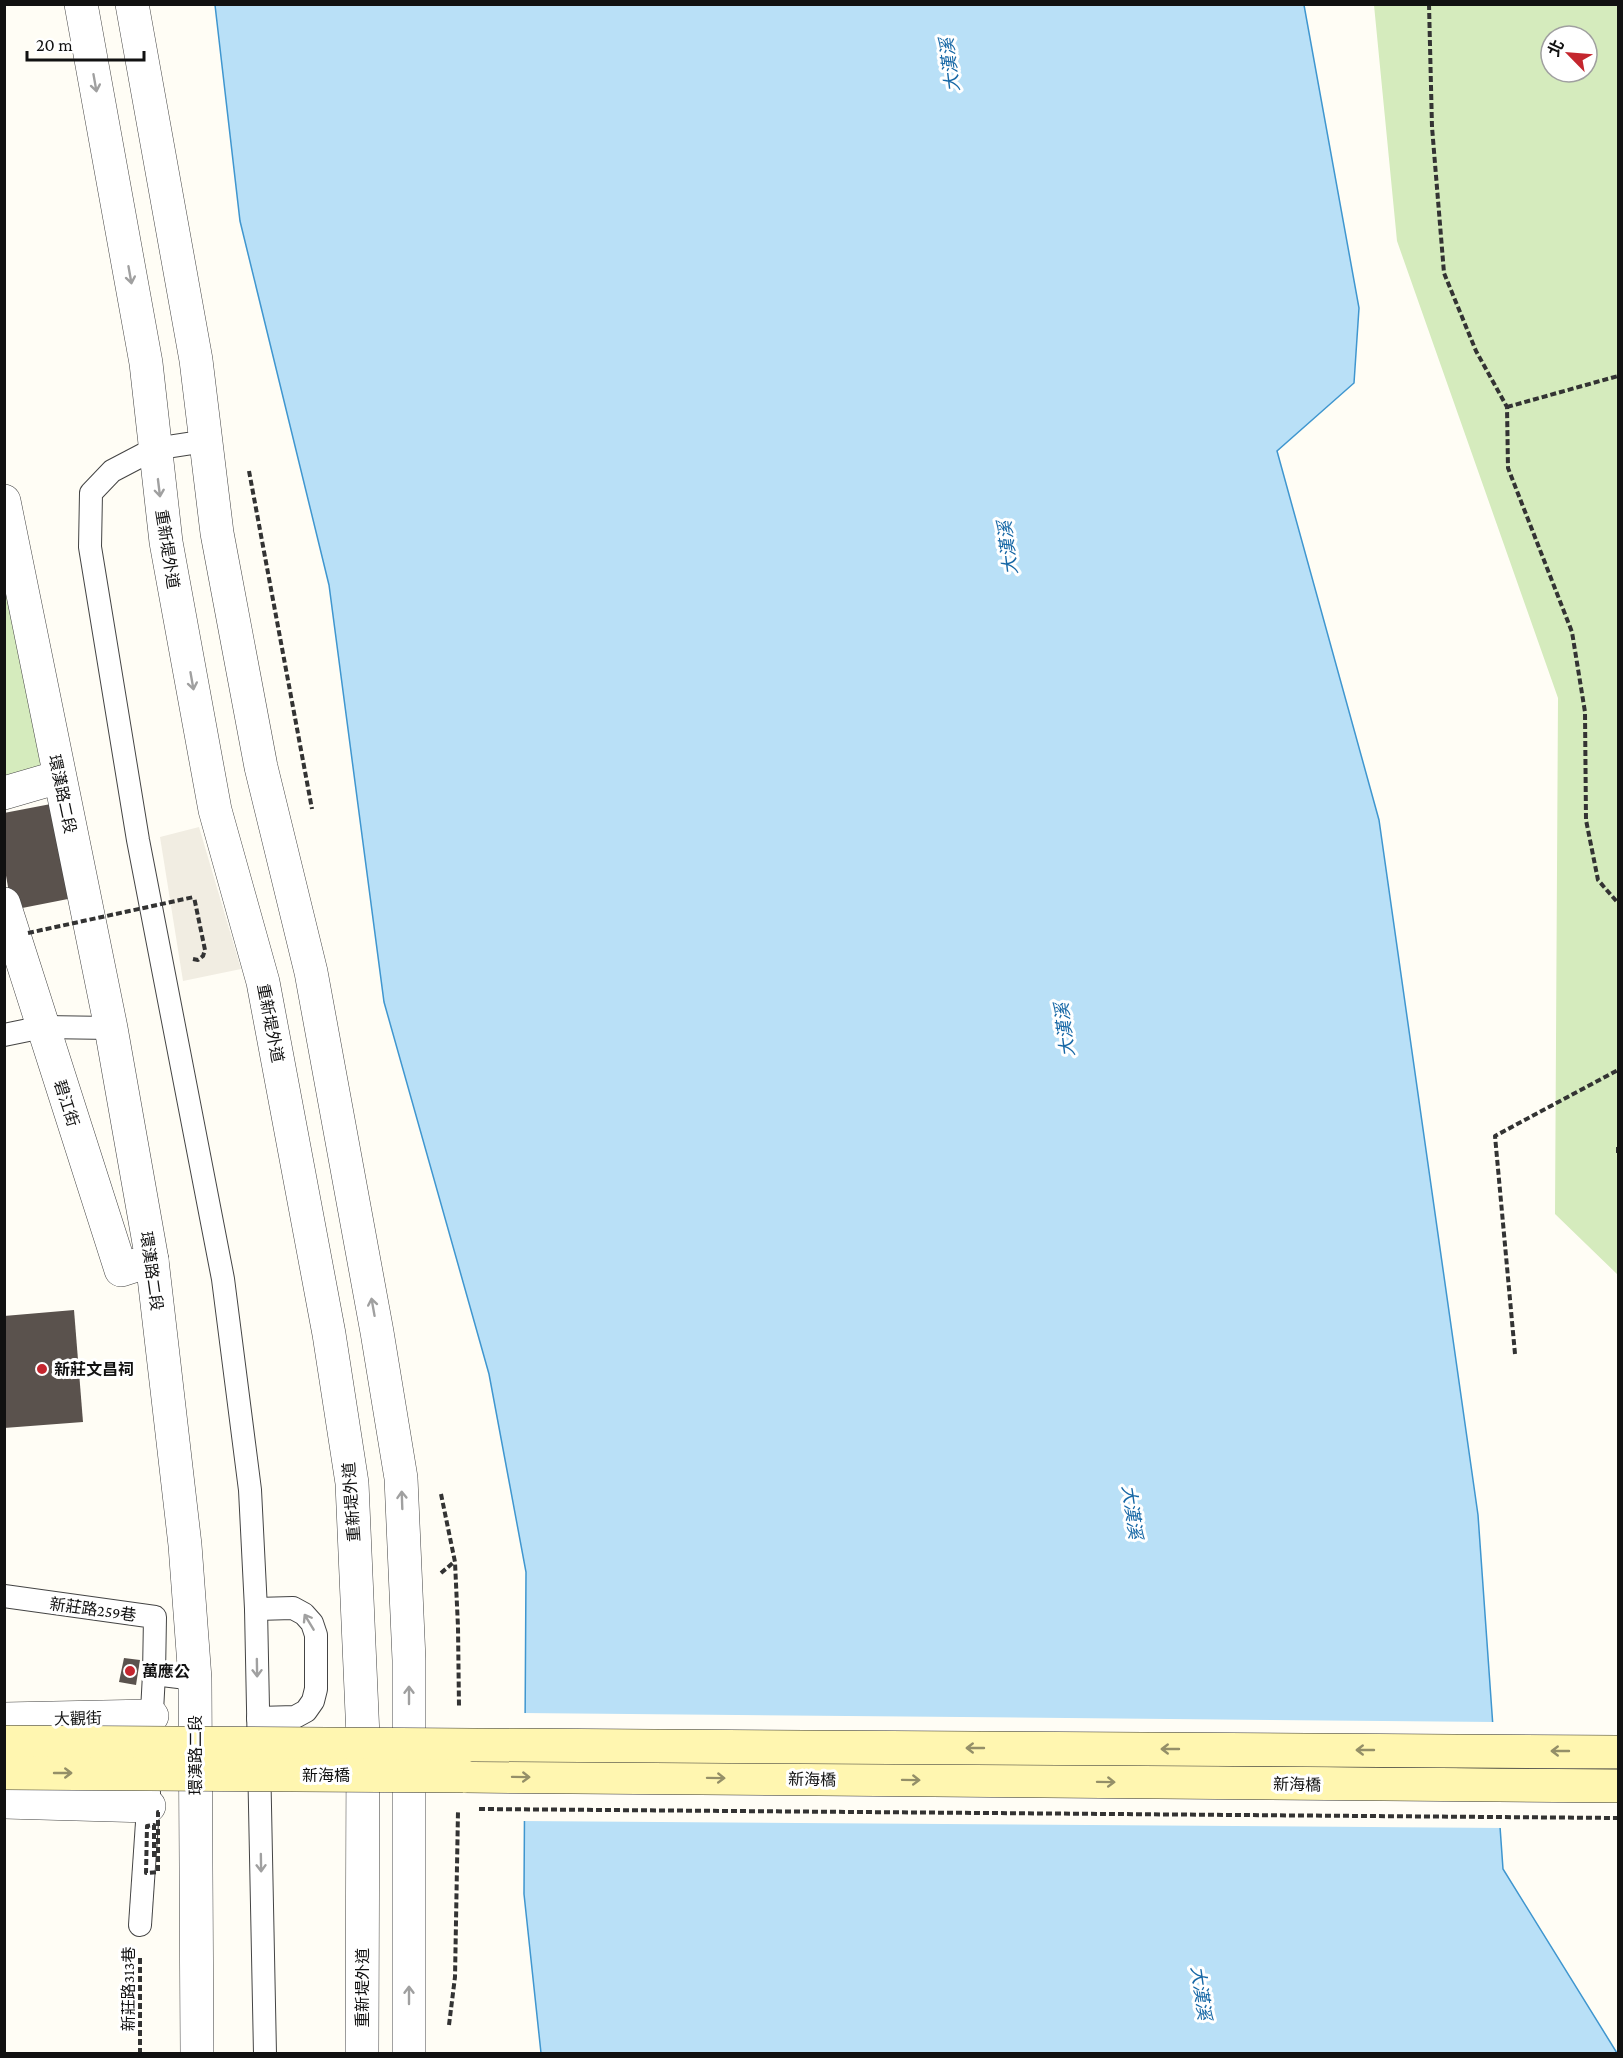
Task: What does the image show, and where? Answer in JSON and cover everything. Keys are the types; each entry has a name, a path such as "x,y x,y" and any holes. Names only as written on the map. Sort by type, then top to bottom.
{"main road":[{"name":"新海橋","path":"4,1742 1618,1752"},
{"name":"新海橋","path":"4,1773 1618,1786"}],"street":[{"name":"重新堤外道","path":"81,4 146,363 166,542 215,810 263,982 329,1334 352,1483 363,1737 362,2054"},
{"path":"132,4 194,348 219,545 261,767 311,972 377,1332 401,1478 409,1660 409,2054"},
{"name":"環漢路二段","path":"4,501 111,1028 152,1260 186,1545 195,1679 197,2054"},
{"path":"4,793 59,777"},
{"name":"碧江街","path":"4,904 121,1270 152,1260"},
{"name":"大觀街","path":"4,1719 152,1716"},
{"path":"4,1802 159,1810"}],"lane":[{"path":"206,441 154,449 112,471 91,494 90,547 138,840 224,1279 250,1490 256,1610 266,2054"},
{"path":"4,1035 43,1027 111,1028"},
{"name":"新莊路259巷","path":"4,1596 155,1617 154,1674"},
{"path":"256,1610 293,1608 304,1614 312,1623 316,1635 314,1701 306,1711 295,1717 258,1718"},
{"path":"140,1925 159,1810 152,1716 154,1674 195,1679"}],"path":[{"path":"1429,4 1432,127 1444,273 1476,351 1507,407 1508,468 1572,632 1585,712 1586,820 1598,880 1618,903"},
{"path":"1507,407 1618,376"},
{"path":"28,933 194,897 205,950 203,956 198,960 192,959 188,954"},
{"path":"1515,1354 1496,1136 1618,1070"},
{"path":"1618,1147 1618,1156"},
{"path":"437,1576 455,1562"},
{"path":"452,1809 464,1809"},
{"path":"476,1809 1618,1818"},
{"path":"154,1857 154,1825 147,1826 146,1873 158,1872 159,1810"},
{"name":"新莊路313巷","path":"140,1925 140,2054"}],"green space":[{"path":"1374,5 1618,5 1618,1275 1555,1214 1558,698 1397,241"},
{"path":"4,564 44,772 4,781"}],"shaded area":[{"path":"199,827 241,969 183,981 160,837"}],"water":[{"name":"大漢溪","path":"215,5 1304,5 1359,308 1354,383 1277,451 1379,820 1478,1515 1503,1869 1617,2053 541,2053 524,1894 526,1572 489,1374 384,1002 329,585 240,221"}],"pier":[{"path":"522,1713 1495,1722 1503,1828 521,1821"}],"building":[{"path":"56,803 73,898 12,910 4,864 4,813"},
{"name":"新莊文昌祠","path":"74,1310 83,1422 4,1428 4,1316"},
{"name":"萬應公","path":"124,1658 140,1660 136,1685 119,1682"}],"place":[{"name":"新莊文昌祠","path":"42,1369"},
{"name":"萬應公","path":"130,1671"}]}
